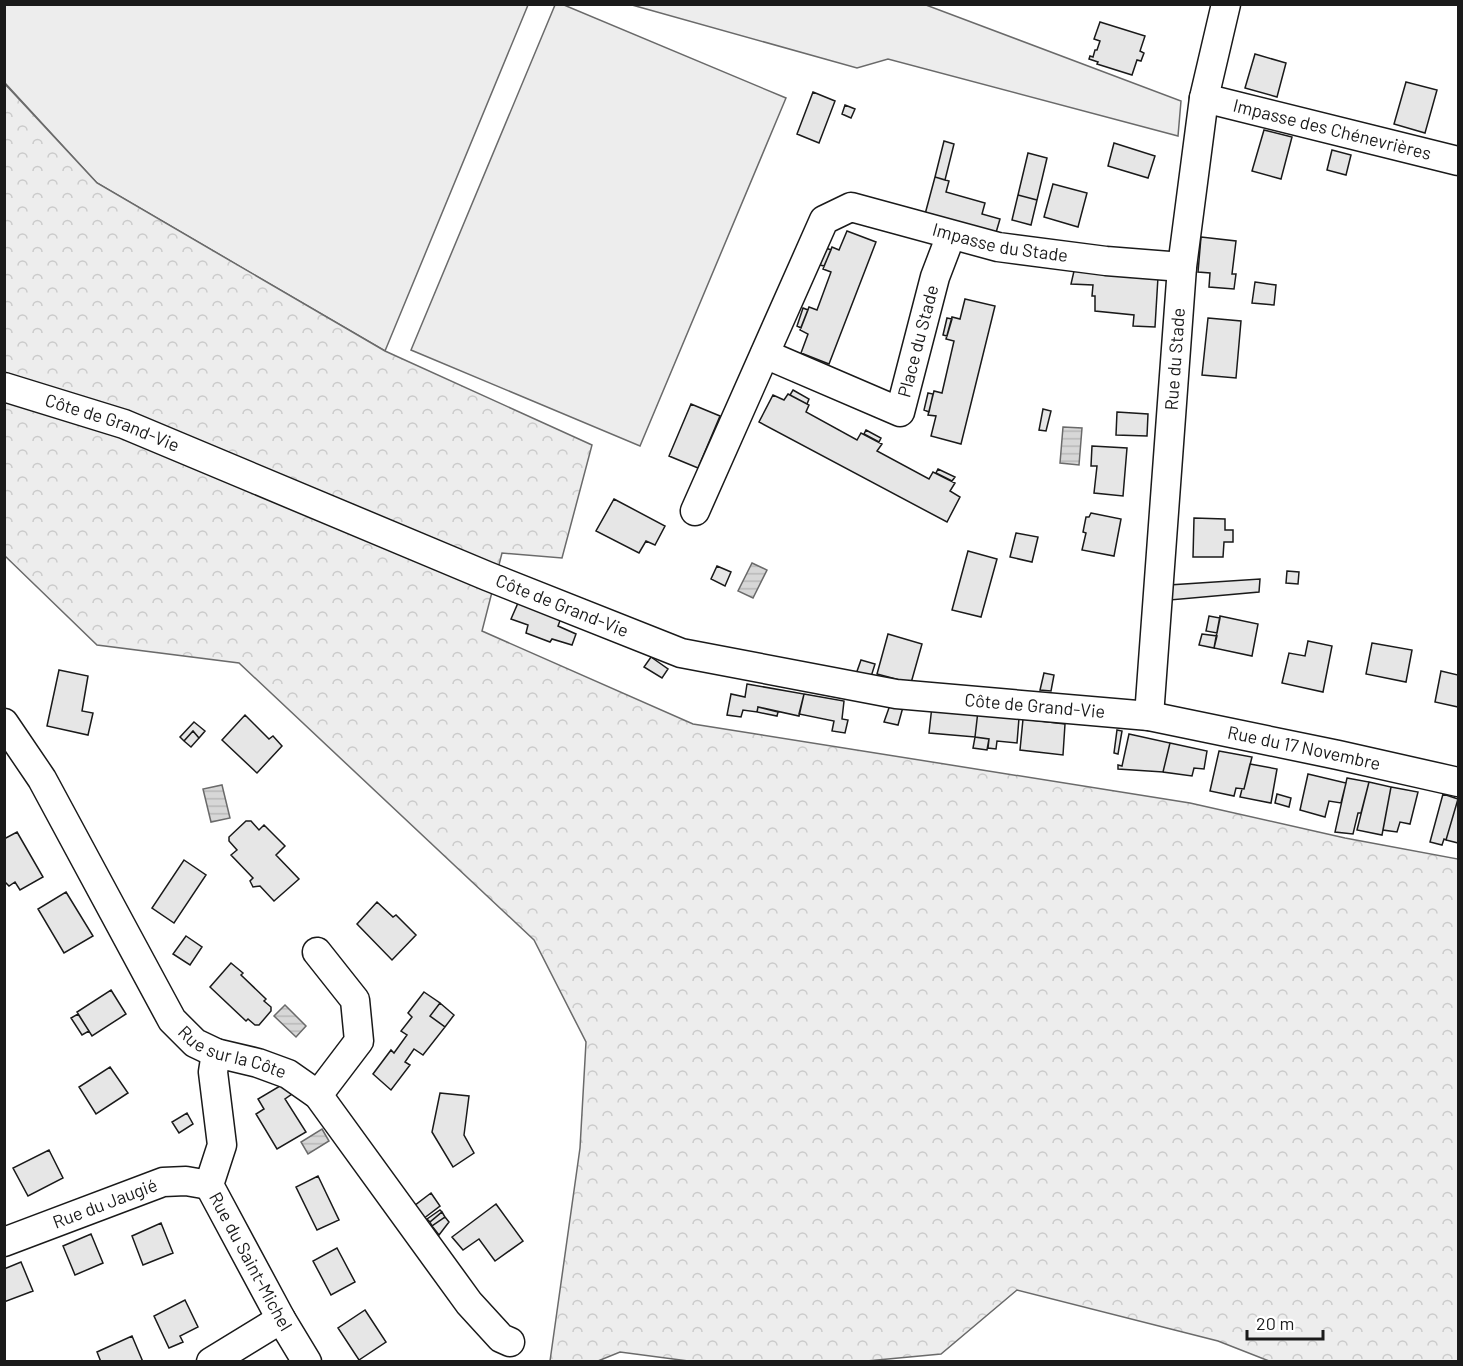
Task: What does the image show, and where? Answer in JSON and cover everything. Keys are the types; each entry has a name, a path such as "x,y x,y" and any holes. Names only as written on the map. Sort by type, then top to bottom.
{"street":[{"name":"Rue du Stade","path":"1149,716 1182,267 1204,98 1226,4"},
{"name":"Impasse des Chénevrières","path":"1204,98 1458,161"},
{"name":"Impasse du Stade","path":"765,354 824,220 851,207 998,247 1106,261 1182,267"},
{"name":"Place du Stade","path":"765,354 900,412 935,277 951,235"},
{"path":"695,511 765,354"},
{"name":"Côte de Grand-Vie","path":"4,387 124,424 487,576 681,653 896,694 1149,716"},
{"name":"Rue du 17 Novembre","path":"1149,716 1458,782"},
{"name":"Rue sur la Côte","path":"4,723 42,778 172,1020 195,1043 216,1053 258,1063 288,1074 318,1095 469,1303 501,1338 510,1342"},
{"path":"317,952 355,1000 359,1041 318,1095"},
{"name":"Rue du Saint-Michel","path":"216,1053 213,1072 222,1145 209,1185 281,1319 307,1362"},
{"name":"Rue du Jaugié","path":"4,1242 163,1182 186,1181 209,1185"},
{"path":"211,1362 281,1319"}],"shaded area":[{"path":"5,5 528,5 385,351 97,183 5,83"},
{"path":"555,5 564,5 786,98 640,446 411,350"},
{"path":"632,5 926,5 1181,101 1178,136 888,59 857,68"},
{"path":"1063,427 1082,428 1079,465 1060,463"},
{"path":"752,563 767,570 753,598 738,591"},
{"path":"222,785 230,818 211,822 203,789"},
{"path":"285,1005 306,1026 296,1037 274,1016"},
{"path":"322,1129 329,1141 308,1154 301,1142"}],"green space":[{"path":"4,83 97,183 385,351 592,445 562,558 502,553 482,631 693,724 1190,803 1345,838 1458,859 1458,1361 1269,1361 1218,1341 1017,1290 941,1354 856,1362 696,1362 620,1352 598,1361 550,1361 580,1148 586,1042 534,940 239,663 97,645 5,556"}],"building":[{"path":"1100,22 1145,36 1140,51 1144,53 1141,61 1137,60 1132,75 1097,64 1098,62 1089,59 1090,56 1093,57 1100,41 1094,39"},
{"path":"1255,54 1286,63 1277,97 1245,88"},
{"path":"1406,82 1437,90 1425,133 1394,124"},
{"path":"813,92 835,101 819,143 797,134"},
{"path":"845,105 855,109 851,118 842,114"},
{"path":"1264,130 1292,137 1281,179 1252,171"},
{"path":"944,141 954,144 945,180 935,177"},
{"path":"1114,143 1155,156 1148,178 1108,166"},
{"path":"1332,150 1351,155 1346,175 1327,170"},
{"path":"1028,153 1047,158 1037,200 1018,195"},
{"path":"935,177 949,181 946,192 985,203 982,214 1000,219 995,236 924,218"},
{"path":"1053,184 1087,193 1078,227 1044,217"},
{"path":"1018,195 1037,200 1031,225 1012,220"},
{"path":"847,231 876,242 829,364 801,353 808,334 800,330 809,307 817,310 831,272 823,269 832,247 839,250"},
{"path":"1201,237 1236,241 1232,274 1236,274 1234,289 1209,287 1210,273 1198,272"},
{"path":"826,248 831,250 824,266 820,265"},
{"path":"1074,271 1158,277 1155,327 1133,326 1134,315 1095,311 1095,296 1092,296 1093,285 1071,284"},
{"path":"1255,282 1276,285 1274,305 1252,303"},
{"path":"965,299 995,306 961,444 931,436 936,416 928,415 934,391 942,393 954,341 946,339 952,317 960,319"},
{"path":"803,308 808,310 801,328 797,326"},
{"path":"947,318 952,319 947,336 943,335"},
{"path":"1208,318 1241,321 1236,378 1202,375"},
{"path":"793,390 809,399 807,404 790,395"},
{"path":"928,393 933,394 929,412 924,410"},
{"path":"788,394 809,405 806,412 857,440 861,433 882,444 877,451 929,479 933,472 955,483 950,491 960,497 947,522 759,422 773,395 784,400"},
{"path":"691,404 720,416 698,468 669,456"},
{"path":"1043,409 1051,411 1046,431 1039,430"},
{"path":"1117,412 1148,414 1147,436 1116,435"},
{"path":"866,430 881,438 879,442 864,434"},
{"path":"1092,446 1127,448 1123,496 1094,493 1097,466 1091,466"},
{"path":"938,469 955,477 952,481 936,473"},
{"path":"614,499 665,526 655,545 646,541 639,553 596,531"},
{"path":"1091,513 1121,519 1114,556 1082,550 1086,533 1083,532 1086,517 1089,517"},
{"path":"1194,518 1225,519 1225,530 1233,530 1233,542 1224,542 1223,557 1193,557"},
{"path":"1016,533 1038,537 1032,562 1010,557"},
{"path":"968,551 997,559 981,617 952,610"},
{"path":"717,566 731,572 725,586 711,579"},
{"path":"1287,571 1299,572 1298,584 1286,583"},
{"path":"1260,579 1259,592 1170,600 1169,585"},
{"path":"518,603 561,618 558,626 576,634 572,645 552,639 550,642 526,633 528,625 511,619"},
{"path":"1209,616 1220,618 1217,633 1206,631"},
{"path":"1220,616 1258,624 1252,656 1214,648"},
{"path":"888,634 922,644 911,683 877,674"},
{"path":"1202,634 1217,636 1214,648 1199,645"},
{"path":"1308,641 1332,646 1323,692 1282,683 1289,653 1305,656"},
{"path":"1372,643 1412,650 1406,682 1366,674"},
{"path":"651,657 668,669 662,678 644,667"},
{"path":"861,660 875,664 870,680 855,677"},
{"path":"59,670 88,676 82,711 93,713 88,735 47,726"},
{"path":"1441,671 1458,675 1458,707 1435,702"},
{"path":"1044,673 1054,675 1051,691 1040,690"},
{"path":"747,684 804,694 799,716 758,707 757,712 743,710 741,717 727,715 731,694 745,697"},
{"path":"804,694 844,701 842,719 848,720 845,733 832,731 834,721 799,714"},
{"path":"890,705 903,707 898,725 884,722"},
{"path":"932,706 978,711 975,737 929,733"},
{"path":"758,707 778,712 777,716 757,712"},
{"path":"978,711 1019,718 1017,743 997,741 996,749 988,748 989,739 975,737"},
{"path":"245,715 269,739 273,736 282,746 257,773 222,740"},
{"path":"1023,719 1065,724 1063,755 1020,750"},
{"path":"194,722 205,731 199,738 193,731 184,741 180,737"},
{"path":"1117,730 1122,731 1118,754 1114,753"},
{"path":"193,731 199,738 191,747 184,741"},
{"path":"1129,734 1170,743 1163,772 1118,769 1118,765 1122,766"},
{"path":"975,737 989,739 987,750 973,748"},
{"path":"1170,743 1207,751 1204,769 1194,768 1192,776 1163,772"},
{"path":"1219,751 1252,757 1244,789 1236,788 1234,796 1210,791"},
{"path":"1250,764 1277,769 1271,803 1240,797"},
{"path":"1308,774 1346,783 1341,803 1329,801 1325,817 1300,810"},
{"path":"1347,778 1369,782 1353,834 1335,832"},
{"path":"1369,782 1391,787 1382,835 1357,830"},
{"path":"1391,787 1418,792 1410,824 1400,822 1397,832 1383,830"},
{"path":"1277,794 1291,798 1289,807 1275,803"},
{"path":"1443,794 1458,799 1446,840 1444,839 1442,845 1430,842"},
{"path":"1458,799 1458,843 1446,840"},
{"path":"246,821 251,821 259,830 264,825 285,846 276,855 299,879 274,901 260,886 253,887 250,881 253,878 231,855 237,850 229,841 229,837"},
{"path":"17,832 43,877 20,890 15,882 9,886 4,881 4,839"},
{"path":"184,860 206,875 174,923 152,908"},
{"path":"66,892 93,936 64,953 38,909"},
{"path":"377,902 393,917 396,915 416,935 392,960 357,924"},
{"path":"186,936 202,947 190,965 173,954"},
{"path":"231,963 243,973 241,975 266,999 264,1001 271,1007 271,1011 259,1025 255,1025 248,1019 246,1021 210,987"},
{"path":"111,990 126,1014 92,1036 77,1012"},
{"path":"424,992 440,1003 430,1016 445,1027 423,1055 414,1049 405,1062 410,1065 391,1090 373,1074 391,1050 394,1053 407,1035 401,1031 412,1017 408,1013"},
{"path":"440,1003 454,1015 445,1027 430,1016"},
{"path":"78,1014 89,1031 82,1035 71,1018"},
{"path":"110,1067 128,1093 96,1114 79,1087"},
{"path":"285,1083 292,1094 285,1099 306,1132 277,1149 256,1114 264,1109 258,1099"},
{"path":"440,1093 469,1096 464,1135 474,1153 453,1167 432,1132"},
{"path":"187,1113 193,1124 179,1133 172,1122"},
{"path":"49,1150 63,1178 28,1196 13,1168"},
{"path":"318,1176 339,1220 317,1230 296,1187"},
{"path":"431,1193 440,1206 423,1219 414,1206"},
{"path":"496,1204 523,1241 495,1261 479,1239 463,1250 452,1237"},
{"path":"440,1210 442,1212 430,1222 427,1219"},
{"path":"442,1212 445,1217 432,1226 430,1222"},
{"path":"445,1217 449,1222 439,1235 432,1226"},
{"path":"161,1223 173,1253 143,1265 132,1236"},
{"path":"91,1234 103,1263 75,1275 63,1246"},
{"path":"337,1248 355,1282 331,1295 313,1261"},
{"path":"21,1262 33,1291 4,1302 4,1269"},
{"path":"185,1300 198,1327 180,1336 183,1342 169,1348 154,1316"},
{"path":"365,1310 386,1342 359,1360 338,1328"},
{"path":"132,1336 143,1362 101,1362 97,1352"}]}
